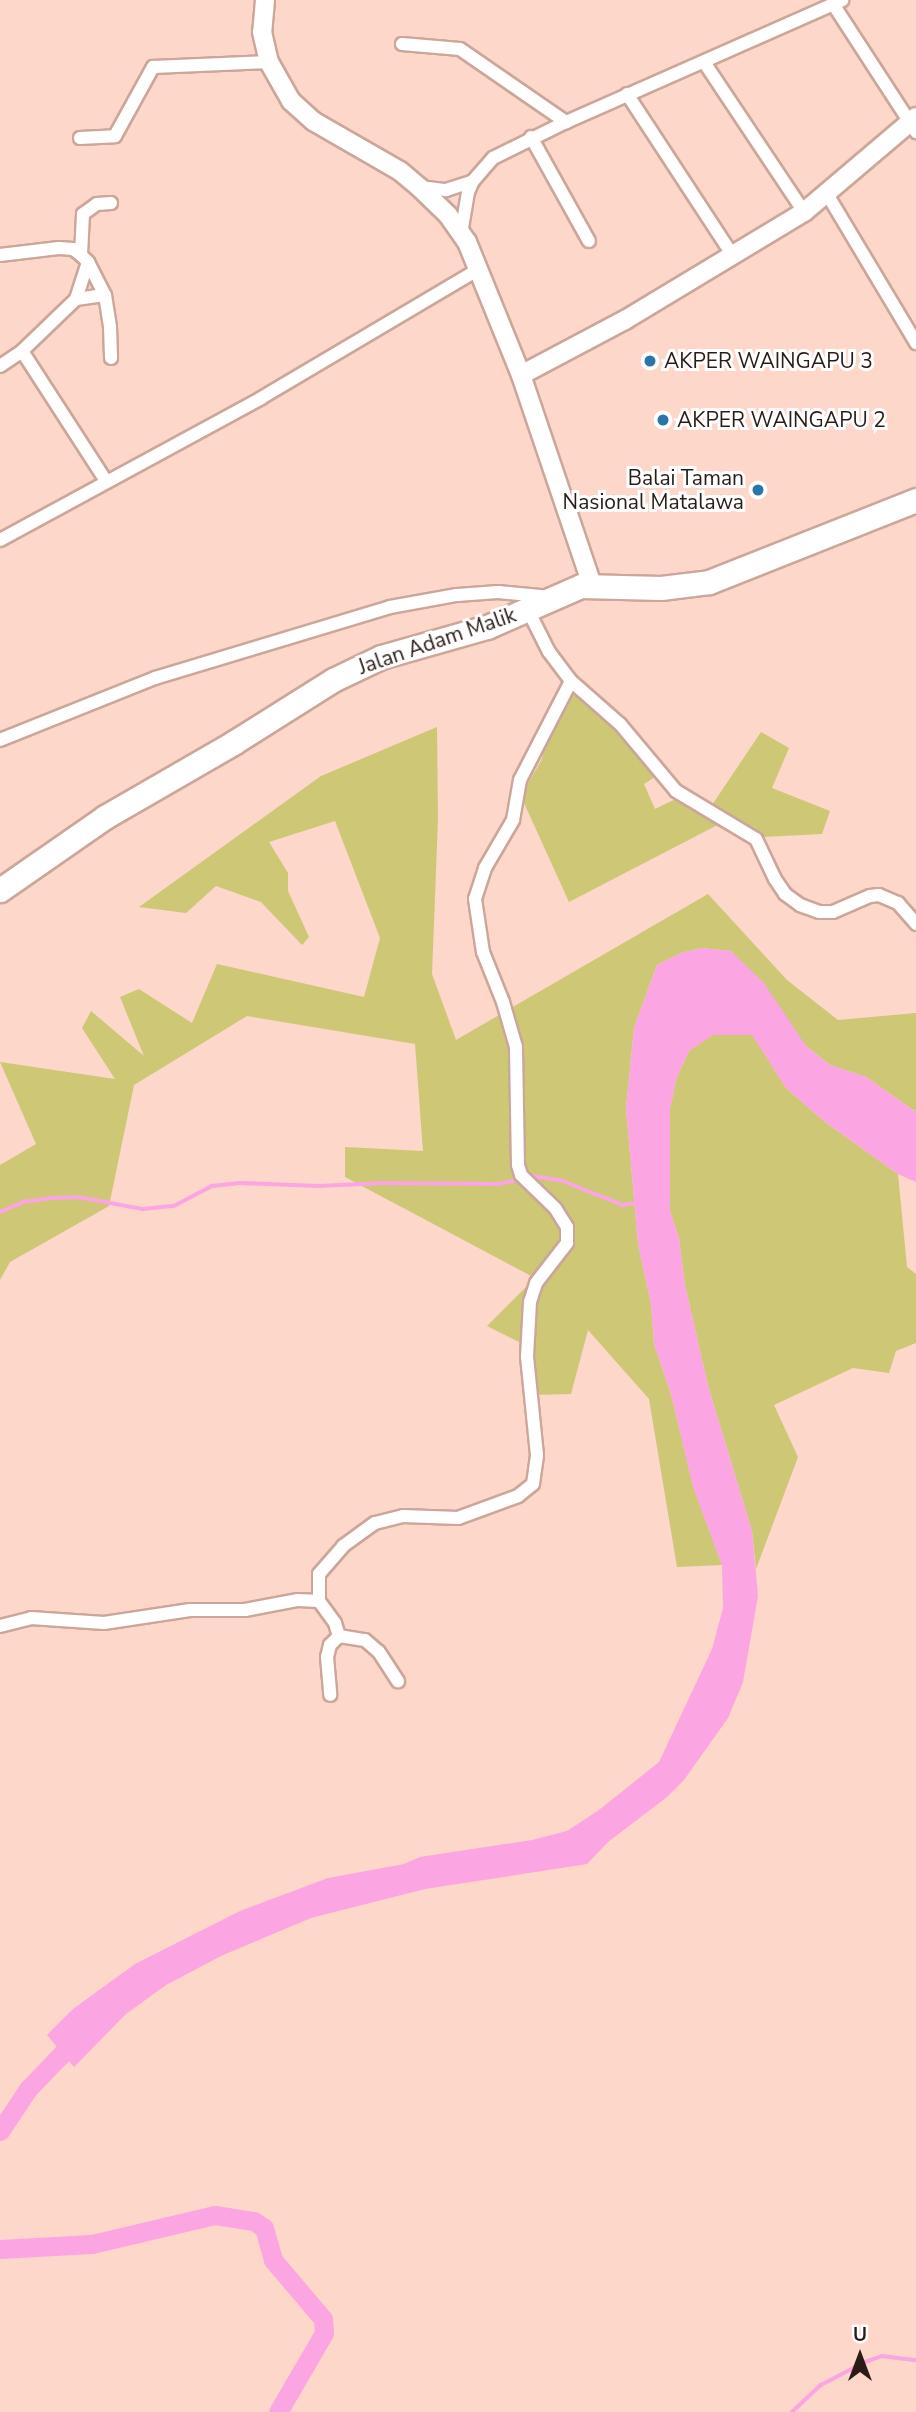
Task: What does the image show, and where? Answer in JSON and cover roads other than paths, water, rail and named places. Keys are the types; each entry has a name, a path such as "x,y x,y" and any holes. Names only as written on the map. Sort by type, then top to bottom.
{"highway":[{"name":"Jalan Adam Malik","path":"0,890 105,817 233,743 333,680 381,657 455,638 581,586 661,588 709,582 916,500"}],"street":[{"path":"265,0 262,32 268,62 291,101 313,121 400,172 419,187 461,233 479,269 521,374 592,585"},
{"path":"461,233 464,209 473,181 493,158 566,121 837,2 914,124 804,212 625,320 521,374"},
{"path":"402,44 460,48 566,121"},
{"path":"80,138 115,136 153,67 268,62"},
{"path":"704,62 804,212"},
{"path":"627,94 733,256"},
{"path":"531,137 589,241"},
{"path":"419,187 446,190 473,181"},
{"path":"827,194 916,343"},
{"path":"0,366 22,351 76,299 84,258 83,214 97,204 111,203"},
{"path":"0,255 59,248 73,249 84,258 105,295 111,358"},
{"path":"0,540 106,481 150,461 479,269"},
{"path":"76,299 105,295"},
{"path":"22,351 106,481"},
{"path":"0,740 155,678 390,607 457,595 498,592 554,597"},
{"path":"528,610 549,652 571,681 620,724 676,790 757,839 780,886 800,905 819,912 833,912 870,896 879,895 898,902 916,924"},
{"path":"339,1636 335,1623 319,1601 319,1574 343,1546 374,1524 403,1516 458,1518 518,1496 529,1488 536,1476 535,1426 527,1348 530,1302 536,1283 567,1243 568,1236 567,1227 555,1208 521,1175 518,1165 516,1047 483,952 475,917 475,899 485,868 513,820 520,780 571,681"},
{"path":"0,1626 31,1618 104,1623 190,1610 252,1609 298,1600 319,1601"},
{"path":"339,1636 365,1640 379,1652 398,1681"},
{"path":"331,1695 327,1657 330,1644 339,1636"}],"waterway":[{"path":"533,1176 563,1181 623,1205 638,1203"},
{"path":"0,1212 23,1202 78,1197 143,1209 174,1206 212,1186 240,1183 319,1186 382,1183 497,1184 519,1180"},
{"path":"0,2131 28,2089 80,2035"},
{"path":"0,2249 92,2244 215,2215 254,2221 264,2228 273,2260 323,2319 324,2333 278,2412"},
{"path":"792,2412 821,2385 865,2362 882,2356 916,2360"}],"place":[{"name":"AKPER WAINGAPU 3","path":"650,361"},
{"name":"AKPER WAINGAPU 2","path":"663,420"},
{"name":"Balai Taman Nasional Matalawa","path":"758,490"}]}
